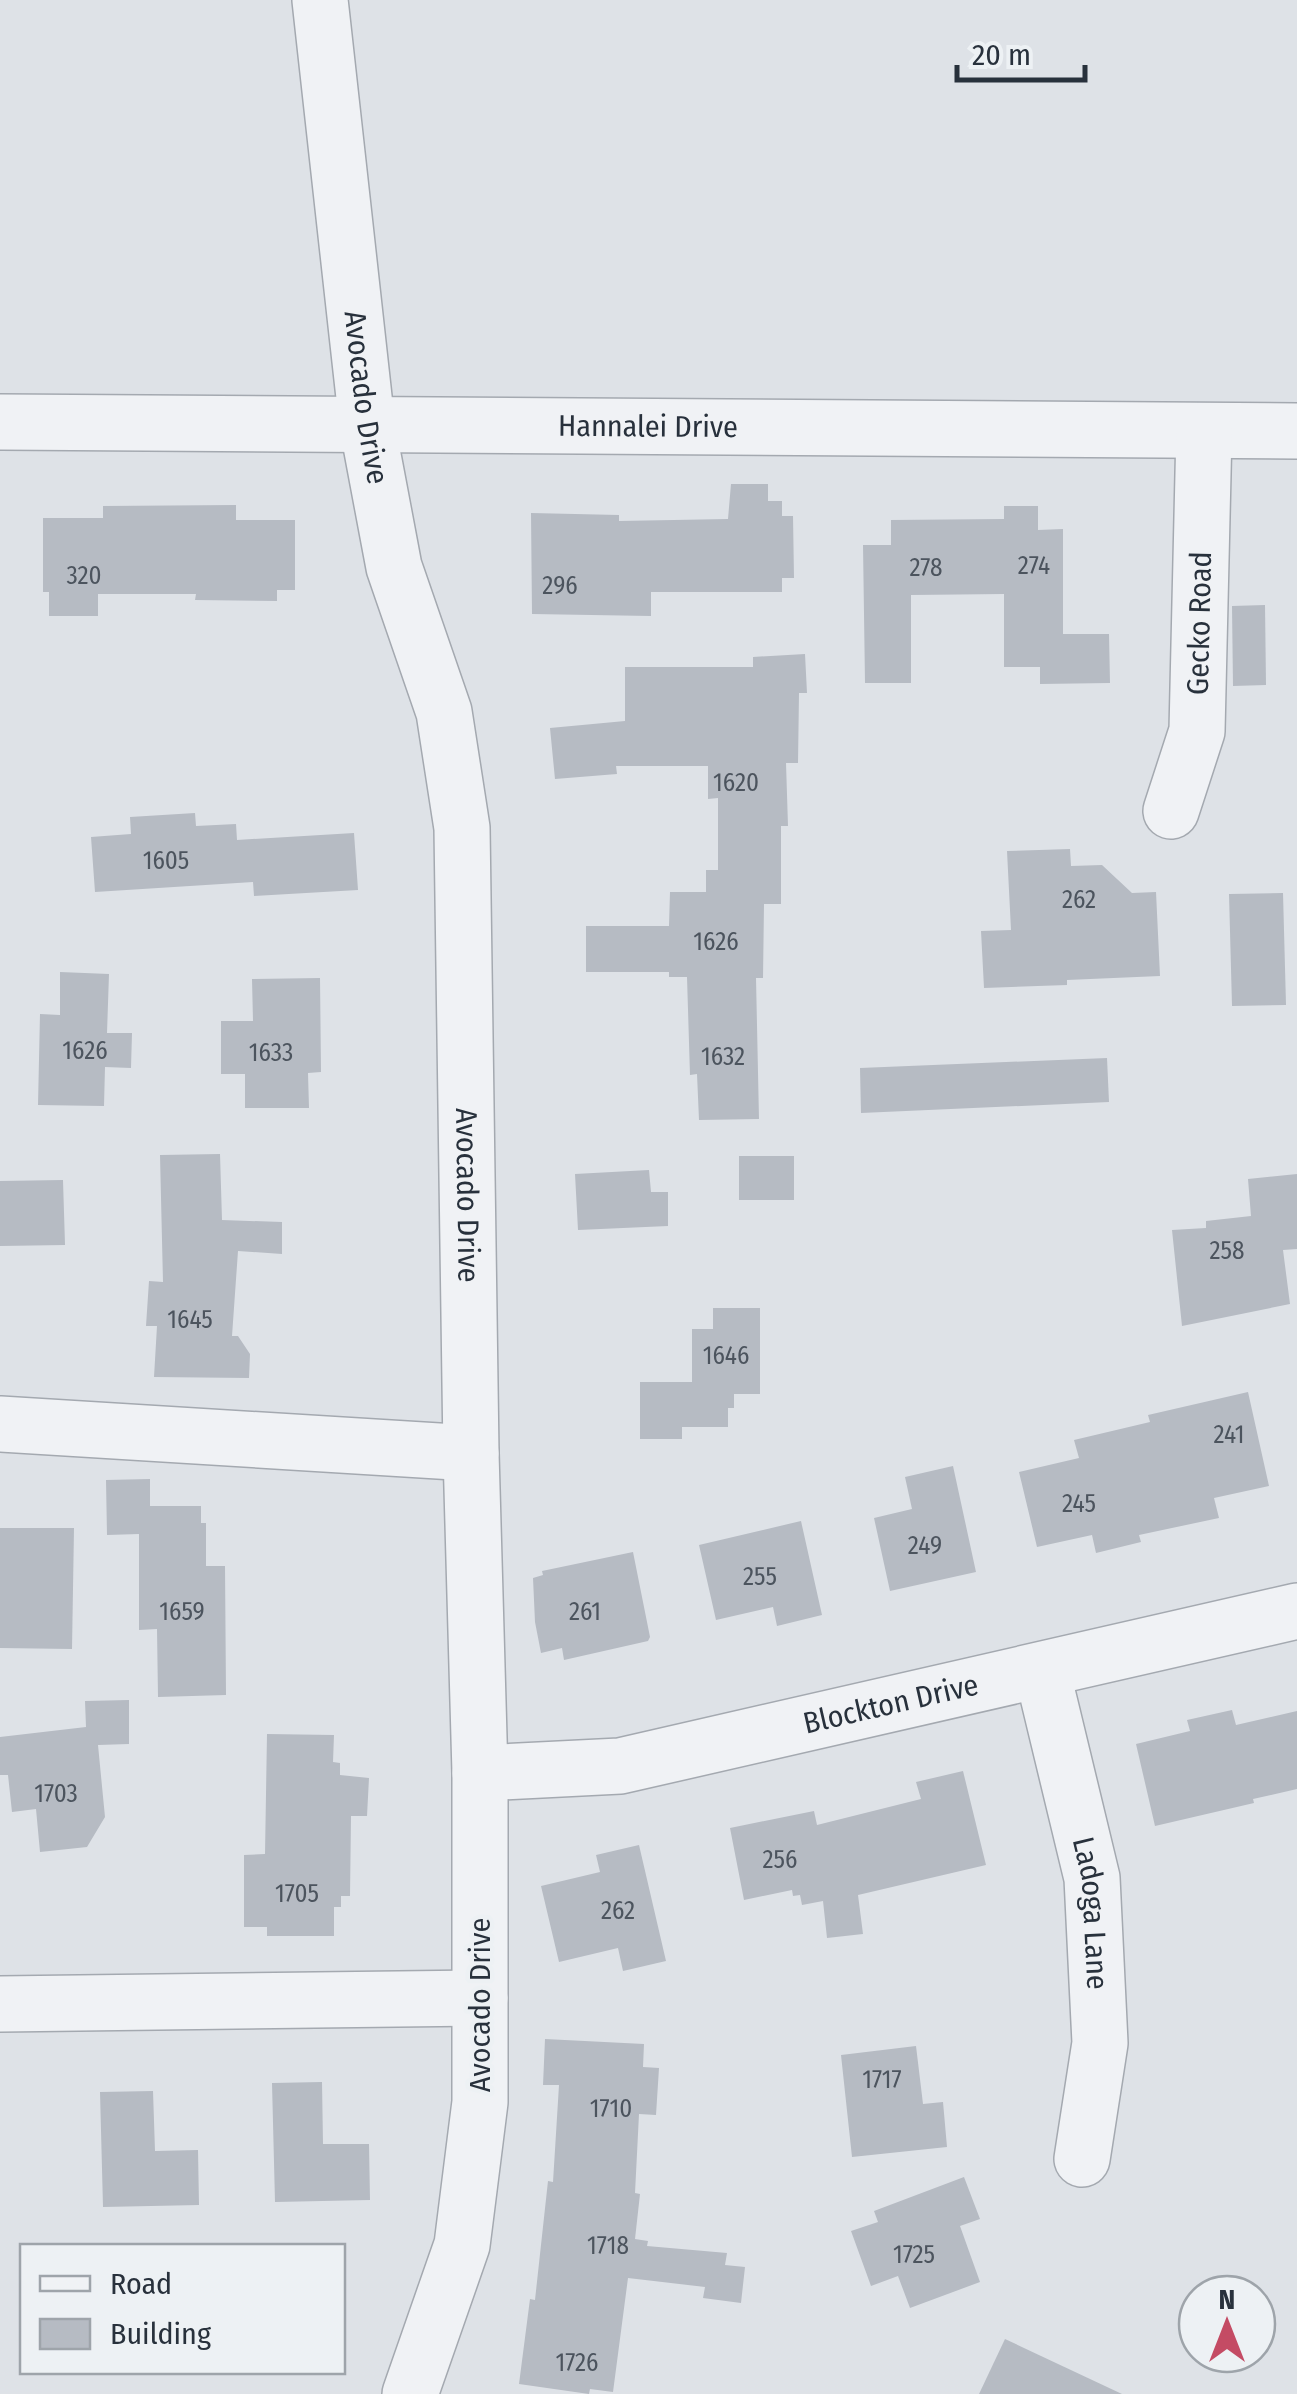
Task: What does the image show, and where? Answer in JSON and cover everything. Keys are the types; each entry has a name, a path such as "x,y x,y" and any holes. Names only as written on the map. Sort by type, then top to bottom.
{"street":[{"name":"Avocado Drive","path":"320,0 367,424 394,567 444,712 462,828 480,1773 480,2102 462,2245 410,2394"},
{"name":"Hannalei Drive","path":"0,422 1297,431"},
{"name":"Gecko Road","path":"1170,811 1197,731 1204,431"},
{"path":"0,1424 471,1453"},
{"name":"Blockton Drive","path":"480,1773 620,1766 1297,1611"},
{"name":"Ladoga Lane","path":"1042,1671 1092,1878 1100,2043 1082,2159"},
{"path":"0,2004 480,1998"}],"building":[{"path":"731,484 768,484 768,501 782,501 782,516 793,516 794,578 782,578 782,592 651,592 651,616 532,614 531,513 619,515 619,521 728,519"},
{"path":"236,505 236,520 295,520 295,590 277,590 277,601 195,600 196,594 98,594 98,616 49,616 49,592 43,592 43,518 103,518 103,506"},
{"path":"1004,506 1038,506 1038,530 1063,529 1063,634 1109,634 1110,683 1040,684 1040,667 1004,667 1004,594 911,595 911,683 865,683 863,545 891,545 891,520 1004,519"},
{"path":"1265,605 1266,685 1233,686 1232,606"},
{"path":"805,654 807,693 799,693 798,763 786,763 788,826 781,826 781,904 764,904 763,978 756,978 759,1119 699,1120 697,1074 690,1075 687,977 669,977 669,972 586,972 586,926 669,926 670,892 706,892 706,870 718,870 718,798 708,799 708,766 616,766 617,774 555,779 550,728 625,721 625,667 753,667 753,657"},
{"path":"195,813 196,826 236,824 237,840 354,833 358,890 254,896 253,882 95,892 91,837 131,834 130,817"},
{"path":"1070,849 1071,866 1102,865 1132,893 1156,892 1160,976 984,988 981,931 1011,930 1007,851"},
{"path":"1283,893 1286,1005 1232,1006 1229,894"},
{"path":"60,972 109,974 107,1033 132,1033 131,1068 105,1067 104,1106 38,1105 40,1014 60,1015"},
{"path":"320,978 321,1072 308,1073 309,1108 245,1108 245,1074 221,1074 221,1021 253,1021 252,979"},
{"path":"1107,1058 1109,1102 861,1113 860,1068"},
{"path":"220,1154 222,1220 282,1222 282,1254 238,1251 232,1336 238,1336 250,1354 249,1378 154,1377 157,1326 146,1326 149,1281 163,1282 160,1155"},
{"path":"739,1156 794,1156 794,1200 739,1200"},
{"path":"649,1170 651,1192 668,1192 668,1226 578,1230 575,1174"},
{"path":"1297,1174 1297,1249 1283,1250 1290,1304 1182,1326 1172,1230 1206,1228 1206,1221 1251,1216 1248,1179"},
{"path":"63,1180 65,1245 0,1246 0,1181"},
{"path":"713,1308 760,1308 760,1394 734,1394 734,1408 728,1408 728,1427 682,1427 682,1439 640,1439 640,1382 692,1382 692,1329 713,1329"},
{"path":"1248,1392 1269,1486 1214,1498 1219,1518 1139,1535 1141,1542 1096,1553 1092,1535 1037,1547 1019,1472 1079,1458 1074,1440 1150,1422 1148,1415"},
{"path":"953,1466 976,1572 890,1591 874,1518 912,1509 905,1477"},
{"path":"150,1479 150,1506 201,1506 201,1523 206,1523 206,1566 225,1566 226,1695 158,1697 157,1629 139,1630 139,1534 107,1535 106,1480"},
{"path":"801,1521 822,1615 777,1626 773,1607 716,1620 699,1545"},
{"path":"0,1528 74,1528 72,1649 0,1648"},
{"path":"633,1552 648,1641 564,1660 562,1648 541,1653 533,1578 543,1575 542,1571"},
{"path":"129,1700 129,1744 98,1745 105,1817 87,1847 40,1852 36,1809 12,1812 8,1775 0,1775 0,1737 86,1727 85,1701"},
{"path":"1232,1710 1236,1725 1297,1711 1297,1789 1155,1826 1136,1744 1190,1731 1187,1720"},
{"path":"267,1734 334,1735 333,1762 340,1763 340,1775 369,1778 367,1816 351,1816 350,1896 341,1896 341,1907 334,1907 334,1936 267,1936 267,1927 244,1927 244,1855 265,1854"},
{"path":"963,1771 986,1865 858,1895 863,1934 827,1938 823,1901 802,1905 800,1895 793,1896 792,1890 744,1900 730,1828 814,1811 817,1825 921,1799 916,1782"},
{"path":"639,1845 666,1961 623,1971 618,1948 559,1962 541,1886 600,1872 596,1855"},
{"path":"545,2039 644,2044 643,2067 659,2068 656,2115 639,2114 635,2193 640,2194 635,2239 648,2241 647,2246 727,2253 725,2265 745,2267 741,2303 703,2298 705,2287 628,2278 613,2392 590,2389 589,2394 519,2384 530,2299 535,2300 548,2181 553,2182 559,2085 543,2085"},
{"path":"916,2046 923,2104 943,2102 947,2147 852,2157 841,2055"},
{"path":"322,2082 323,2144 369,2144 370,2200 275,2202 272,2083"},
{"path":"153,2091 155,2151 198,2150 199,2205 103,2207 100,2092"},
{"path":"964,2177 980,2219 960,2226 980,2282 910,2308 898,2276 871,2286 851,2231 878,2222 874,2211"},
{"path":"1005,2339 1122,2394 979,2394"}]}
